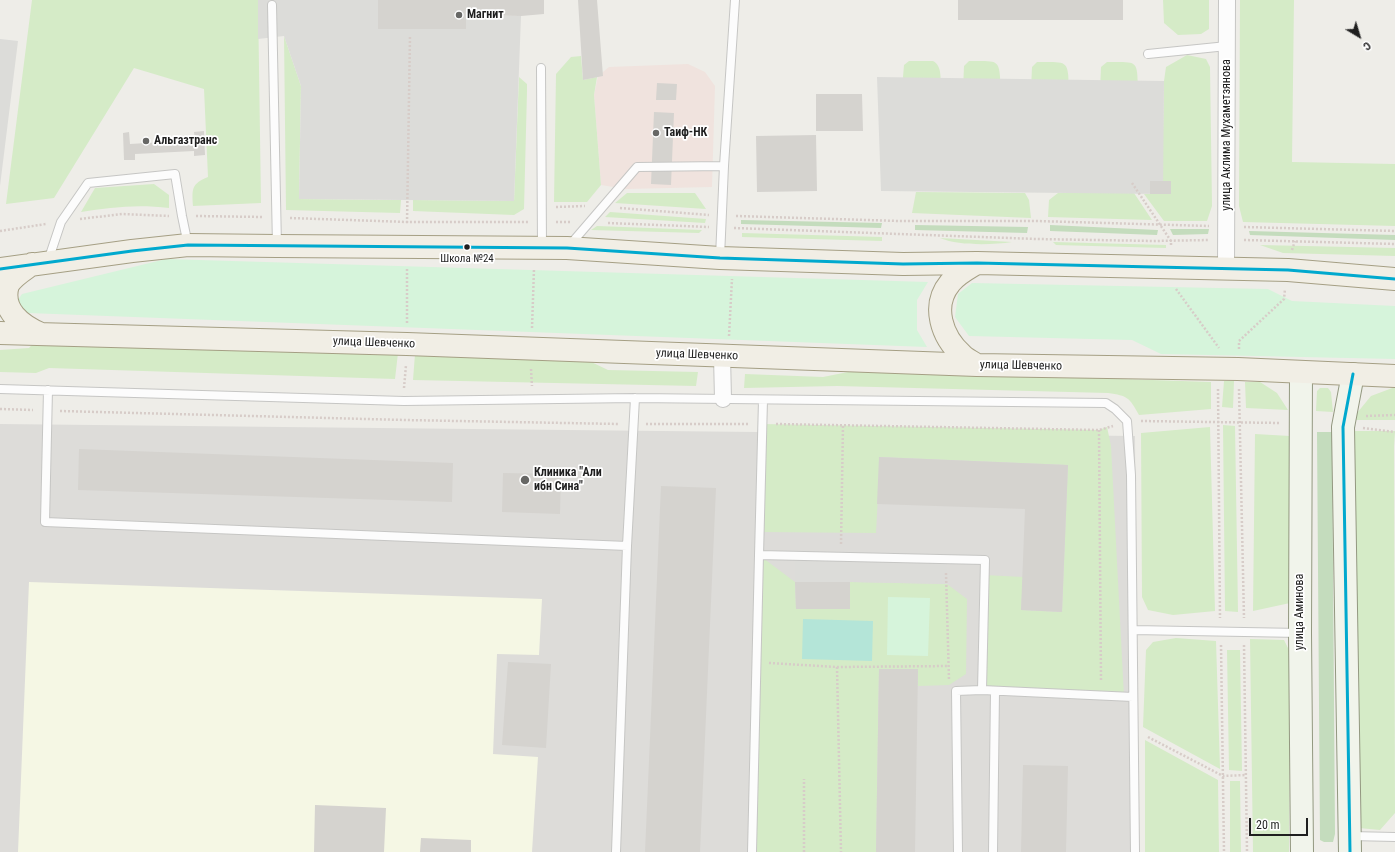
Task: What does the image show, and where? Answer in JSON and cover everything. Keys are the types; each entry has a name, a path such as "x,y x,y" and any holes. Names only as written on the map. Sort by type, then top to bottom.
{"main road":[{"path":"0,269 188,245 567,248 726,258 903,264 976,263 1226,270 1288,270 1395,279"},
{"path":"40,263 18,275 8,286 5,299 8,311 17,321 29,329 43,334"},
{"path":"976,263 962,271 950,283 942,296 940,312 942,327 950,341 961,355 977,366"},
{"name":"улица Шевченко","path":"0,333 407,344 977,366 1238,369 1395,376"}],"street":[{"name":"улица Аклима Мухаметзянова","path":"1226,270 1227,0"},
{"path":"723,399 725,356"},
{"name":"улица Аминова","path":"1301,372 1300,633 1302,852"},
{"path":"1350,844 1342,427 1353,374"}],"lane":[{"path":"726,258 721,227 735,0"},
{"path":"272,5 277,246"},
{"path":"1148,54 1227,46"},
{"path":"539,248 542,222 541,68"},
{"path":"567,248 637,167 724,166"},
{"path":"40,263 61,222 88,183 176,174 188,245"},
{"path":"0,389 404,401 635,398 1106,403 1128,421 1131,475 1135,852"},
{"path":"48,390 45,522 627,546"},
{"path":"616,852 627,546 635,398"},
{"path":"752,852 762,400"},
{"path":"759,555 985,560 982,690"},
{"path":"1133,630 1300,633"},
{"path":"958,852 956,691 982,690 1133,697"},
{"path":"993,852 996,691"},
{"path":"1350,844 1395,836"}],"path":[{"path":"407,222 410,36"},
{"path":"1132,183 1171,241"},
{"path":"557,206 602,207 722,216 900,221 1037,221 1161,225 1227,233 1395,244"},
{"path":"0,231 122,214 407,222 589,223 926,235 1171,241 1227,233 1395,231"},
{"path":"532,400 531,349 539,248"},
{"path":"725,356 726,258"},
{"path":"407,262 407,330"},
{"path":"1172,284 1220,350"},
{"path":"1239,352 1239,342 1284,299 1285,289"},
{"path":"404,401 406,362"},
{"path":"1217,422 1218,383"},
{"path":"0,409 405,420 633,424 843,425 1099,430 1128,421 1282,423"},
{"path":"841,556 843,425"},
{"path":"1360,427 1395,432"},
{"path":"1099,430 1101,696"},
{"path":"946,558 949,689 956,691"},
{"path":"756,662 837,667 949,666"},
{"path":"837,667 841,852"},
{"path":"1134,730 1223,776 1246,775"},
{"path":"804,779 804,852"}],"shaded area":[{"path":"258,0 378,0 378,29 466,29 466,15 521,16 514,201 299,199 301,86 284,36 258,39"},
{"path":"0,39 18,41 0,186"},
{"path":"688,64 705,72 715,86 712,187 626,189 601,185 594,95 598,76 609,67"},
{"path":"877,77 1164,81 1163,194 881,191"},
{"path":"0,424 1135,436 1138,852 0,852"},
{"path":"795,556 946,559 947,584 795,582"},
{"path":"29,582 542,599 539,655 497,654 493,754 538,757 532,852 18,852"}],"green space":[{"path":"32,0 258,0 261,203 193,206 194,188 198,182 208,177 204,89 134,68 54,198 6,204"},
{"path":"1163,0 1209,0 1209,29 1201,34 1178,35 1164,23"},
{"path":"1240,0 1294,0 1292,162 1395,164 1395,226 1243,222 1239,206"},
{"path":"284,36 301,86 299,199 401,200 400,213 286,210"},
{"path":"1187,55 1206,59 1210,67 1212,206 1207,221 1164,221 1144,194 1171,194 1171,181 1162,181 1164,81 1166,67"},
{"path":"581,56 583,80 597,77 594,95 601,185 587,202 554,202 556,74 571,57"},
{"path":"909,61 933,61 936,63 940,70 941,90 902,89 904,65"},
{"path":"969,61 987,61 996,64 1000,72 1001,91 963,90 964,66"},
{"path":"1037,62 1055,62 1065,65 1068,73 1069,92 1031,90 1032,67"},
{"path":"1107,62 1125,62 1134,65 1137,73 1138,92 1100,91 1101,67"},
{"path":"519,77 527,84 524,209 514,215 413,211 413,200 514,201"},
{"path":"154,184 169,195 169,208 147,206 125,207 81,212 95,188"},
{"path":"916,192 1025,193 1029,200 1031,218 912,213"},
{"path":"627,193 695,193 706,209 615,203"},
{"path":"1058,193 1134,193 1152,220 1048,217 1049,200"},
{"path":"610,212 706,219 705,223 605,217"},
{"path":"741,220 882,223 881,228 741,224"},
{"path":"915,225 1028,227 1027,233 915,230"},
{"path":"1050,225 1158,230 1157,235 1050,231"},
{"path":"597,226 702,230 699,233 591,230"},
{"path":"1170,229 1209,229 1208,234 1173,235"},
{"path":"1249,231 1395,235 1395,240 1250,235"},
{"path":"742,233 882,237 882,241 742,237"},
{"path":"940,238 1012,242 995,244 966,244"},
{"path":"1053,242 1166,245 1166,248 1056,245"},
{"path":"1260,245 1395,248 1395,256 1283,253"},
{"path":"166,259 928,282 917,300 917,330 927,347 28,313 15,304 22,294"},
{"path":"972,283 1268,289 1292,301 1395,306 1395,359 1161,354 1132,340 969,336 955,317 958,294"},
{"path":"37,339 398,353 395,379 49,368 36,373 0,372 0,350 29,348"},
{"path":"415,354 583,358 608,370 698,372 696,386 413,380"},
{"path":"858,370 1211,382 1211,409 1139,415 1133,404 1127,398 1108,393 837,386 744,388 745,374 823,377"},
{"path":"1224,381 1234,381 1233,408 1222,407"},
{"path":"1245,382 1260,382 1277,393 1288,410 1246,408"},
{"path":"1395,387 1395,420 1356,420 1357,413 1371,396"},
{"path":"1320,388 1328,388 1331,392 1333,412 1316,411 1317,391"},
{"path":"762,424 1099,430 1107,427 1111,446 1124,697 982,690 984,575 1023,577 1021,610 1062,612 1068,465 880,457 876,533 759,532"},
{"path":"1223,425 1235,426 1238,612 1225,611"},
{"path":"1210,427 1215,611 1173,615 1148,610 1142,597 1141,433"},
{"path":"1354,431 1395,431 1395,813 1380,830 1359,828"},
{"path":"1317,432 1332,432 1335,834 1333,842 1324,842 1320,840"},
{"path":"1255,434 1290,436 1290,603 1253,611"},
{"path":"759,555 795,582 796,609 850,609 850,582 947,584 967,599 966,674 949,685 918,686 918,669 879,669 876,852 752,852"},
{"path":"888,597 930,598 928,656 887,655"},
{"path":"803,619 873,621 872,661 802,659"},
{"path":"1176,638 1216,641 1220,769 1143,727 1146,650 1153,642"},
{"path":"1250,639 1284,640 1290,652 1289,852 1253,852"},
{"path":"1227,650 1240,650 1242,771 1229,770"},
{"path":"1145,740 1218,780 1219,852 1145,852"},
{"path":"1230,781 1240,781 1241,852 1230,852"}],"building":[{"name":"Магнит","path":"378,0 544,0 544,14 521,16 466,15 466,29 378,29"},
{"path":"578,0 597,0 603,76 583,80"},
{"path":"958,0 1123,0 1123,20 958,20"},
{"path":"657,83 677,84 676,100 656,100"},
{"path":"816,94 862,94 863,131 816,131"},
{"path":"654,112 674,113 671,185 651,184"},
{"path":"204,131 205,155 194,156 194,151 135,154 135,160 124,160 123,133 129,132 130,144 195,140 194,132"},
{"path":"816,135 817,191 757,192 756,136"},
{"path":"1150,181 1171,181 1171,194 1150,194"},
{"path":"79,449 453,463 452,502 78,490"},
{"path":"879,457 1068,465 1062,612 1021,610 1025,509 877,504"},
{"path":"503,473 561,474 560,514 502,512"},
{"path":"661,486 716,488 700,852 645,852"},
{"path":"795,582 850,582 850,609 796,609"},
{"path":"508,662 551,664 546,748 502,745"},
{"path":"879,669 918,669 915,852 876,852"},
{"path":"1023,765 1068,766 1066,852 1021,852"},
{"path":"315,805 386,808 384,852 314,852"},
{"path":"421,838 471,840 471,852 420,852"}],"transit line":[{"path":"0,269 188,245 567,248 720,258 903,264 977,263 1288,270 1395,279"},
{"path":"1350,852 1343,427 1353,374"}],"place":[{"name":"Магнит","path":"459,15"},
{"name":"Таиф-НК","path":"656,133"},
{"name":"Альгазтранс","path":"146,141"},
{"name":"Школа №24","path":"467,247"},
{"name":"Клиника \"Али ибн Сина\"","path":"525,480"}]}
